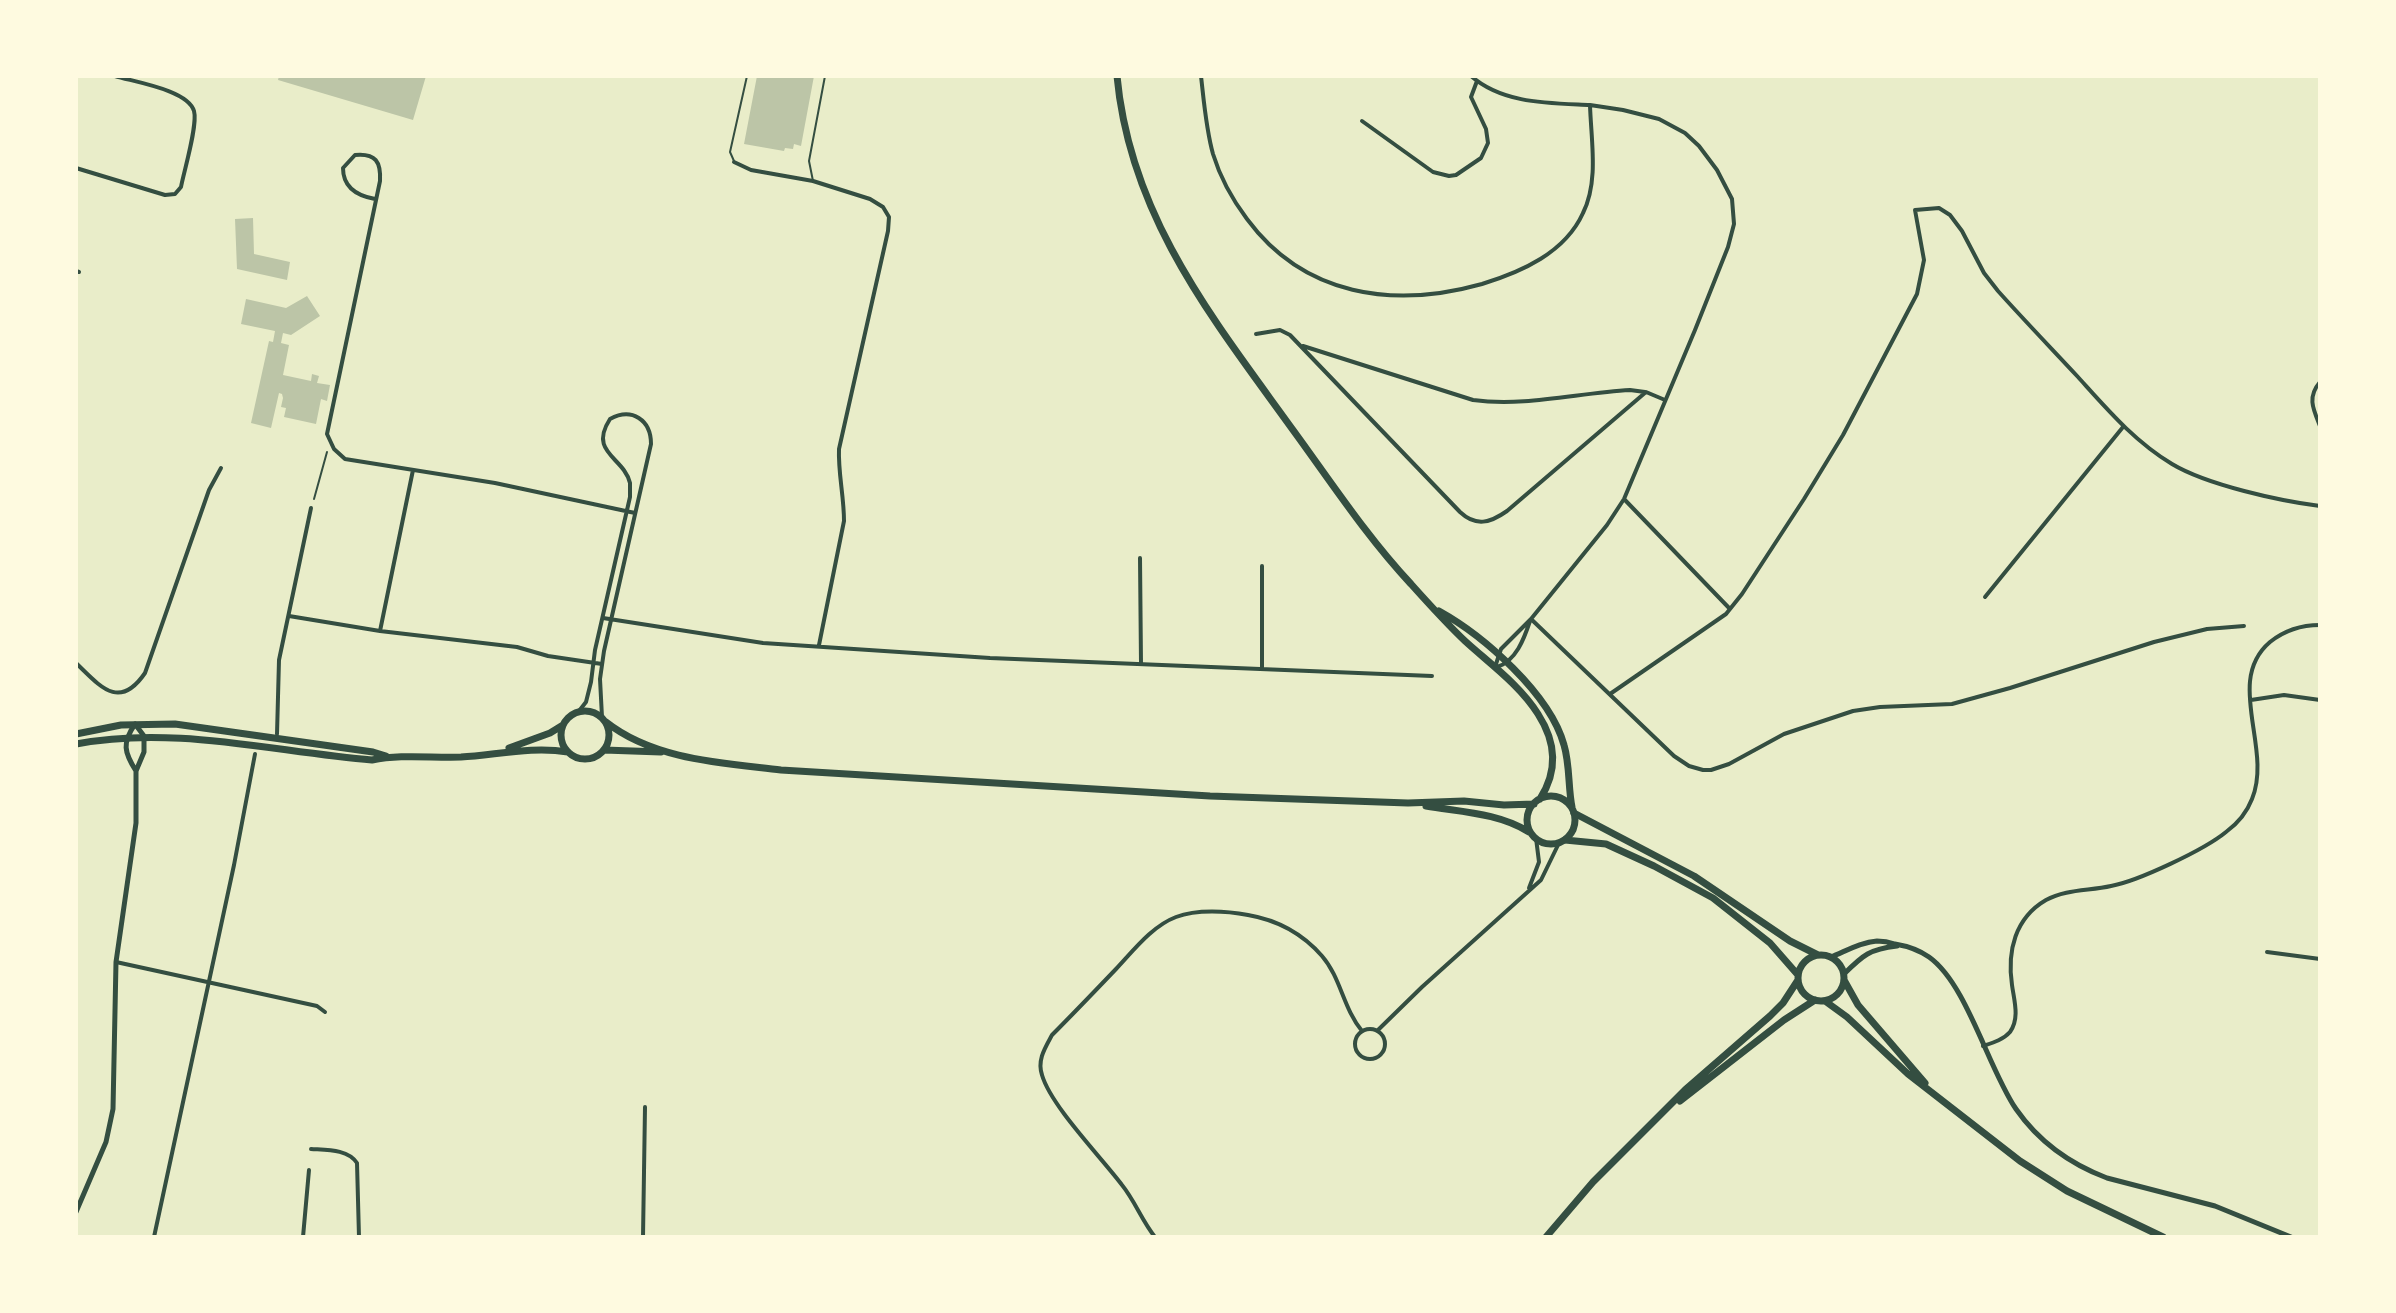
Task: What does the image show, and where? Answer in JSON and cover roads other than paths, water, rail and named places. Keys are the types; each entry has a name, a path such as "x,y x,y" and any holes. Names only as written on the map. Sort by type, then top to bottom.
{"main road":[{"path":"1117,76 1122,123 1140,185 1186,276 1234,348 1399,571 1447,624 1529,701 1545,726 1553,769 1551,778 1528,816 1529,828 1534,836"},
{"path":"1437,610 1452,618 1508,664 1540,699 1560,732 1566,754 1575,825 1562,842"},
{"path":"500,752 550,733 579,711 595,713 618,732 668,752 712,762 827,773 1137,793 1408,803 1464,801 1520,805 1556,796 1568,802 1573,810 1694,876 1790,941 1818,955 1831,957 1840,964 1858,1005 1934,1094"},
{"path":"604,720 609,739 604,750"},
{"path":"76,734 135,724 175,724 373,752 388,757"},
{"path":"563,725 561,739 568,752"},
{"path":"76,744 144,736 372,760 388,757 464,757 555,749 589,759 604,750 668,752"},
{"path":"1408,803 1497,818 1519,826 1547,844 1606,844 1713,898 1782,954 1805,995 1825,1001 1847,1017 1908,1074 1995,1144 2042,1175 2163,1237"},
{"path":"1546,1237 1593,1182 1685,1090 1783,1003 1806,960 1818,955"},
{"path":"1825,1001 1838,993 1844,977"},
{"path":"1671,1106 1815,1000"}],"street":[{"path":"76,168 165,195 175,194 181,187 195,120 193,107 179,94 115,76"},
{"path":"1201,76 1208,131 1216,163 1232,197 1258,233 1306,274 1345,288 1384,294 1443,292 1495,280 1537,261 1565,239 1576,227 1589,200 1592,161 1590,105"},
{"path":"1471,76 1508,96 1590,105 1641,114 1672,124 1709,158 1732,199 1735,218 1732,233 1624,499 1607,525 1531,619 1501,649 1495,668"},
{"path":"1362,121 1433,172 1456,175 1481,158 1488,143 1486,129 1471,97 1477,81"},
{"path":"375,199 354,191 345,182 343,168 355,155 372,157 381,168 380,181 327,434 334,449 345,459 508,485 635,513"},
{"path":"734,162 751,170 813,181 870,199 883,207 889,217 839,449 844,521 819,645"},
{"path":"1610,694 1702,633 1730,609 1778,540 1843,435 1911,308 1924,260 1915,210 1939,208 1950,215 1990,282 2123,427 2153,451 2187,472 2238,488 2320,506"},
{"path":"1256,334 1280,330 1290,335 1471,521 1492,521 1507,511 1646,392"},
{"path":"1301,345 1473,400 1519,402 1630,390 1666,400"},
{"path":"2320,382 2311,399 2320,426"},
{"path":"579,711 586,702 630,497 630,480 603,442 607,423 623,413 634,415 644,422 651,441 650,457 602,664 600,702 604,720"},
{"path":"1985,597 2123,427"},
{"path":"76,663 103,688 113,693 122,693 137,685 145,673 209,490 221,468"},
{"path":"380,631 413,470"},
{"path":"1624,499 1730,609"},
{"path":"277,734 277,670 311,508"},
{"path":"1140,558 1141,664"},
{"path":"1262,566 1262,668"},
{"path":"289,616 380,631 517,647 548,656 602,664"},
{"path":"603,618 763,643 990,658 1432,676"},
{"path":"1495,668 1508,664 1531,619"},
{"path":"1531,619 1682,761 1696,769 1711,770 1729,764 1784,734 1836,715 1880,707 1952,704 2154,642 2207,629 2244,626"},
{"path":"1983,1046 2007,1035 2014,1024 2016,1009 2010,957 2014,937 2031,912 2058,895 2113,886 2143,875 2218,838 2243,815 2254,794 2259,770 2250,700 2250,674 2264,647 2273,639 2293,628 2320,625"},
{"path":"2250,700 2284,695 2320,700"},
{"path":"76,1212 106,1142 111,1122 116,962 136,823 136,771 144,752 144,736 135,724 126,737 127,753 136,771"},
{"path":"154,1237 255,754"},
{"path":"1526,894 1539,862 1534,836"},
{"path":"1378,1030 1541,880 1562,842"},
{"path":"1155,1237 1125,1189 1046,1087 1041,1073 1042,1052 1052,1035 1146,938 1175,917 1197,913 1242,914 1277,922 1299,935 1321,955 1335,975 1350,1014 1362,1031"},
{"path":"1831,957 1869,942 1880,941 1902,945 1929,957 1948,977 2017,1111 2045,1143 2073,1163 2107,1178 2215,1206 2291,1237"},
{"path":"1844,977 1860,957 1872,950 1902,945"},
{"path":"2267,952 2320,959"},
{"path":"116,962 317,1006 325,1012"},
{"path":"1367,1028 1378,1030 1385,1041 1382,1054 1369,1059 1358,1054 1355,1041 1362,1031 1367,1028"},
{"path":"643,1237 645,1107"},
{"path":"311,1149 344,1152 354,1157 357,1163 359,1237"},
{"path":"303,1237 309,1170"}],"lane":[{"path":"734,162 730,152 747,76"},
{"path":"813,181 809,161 825,76"}]}
